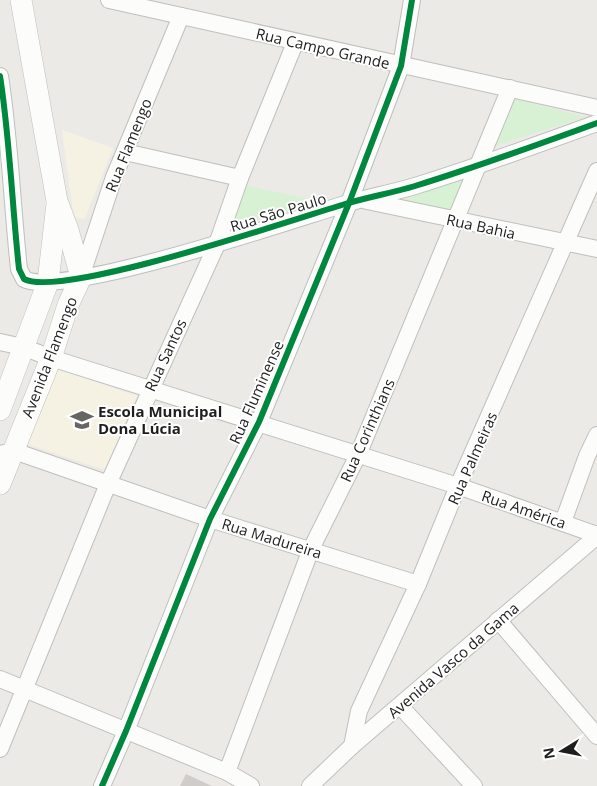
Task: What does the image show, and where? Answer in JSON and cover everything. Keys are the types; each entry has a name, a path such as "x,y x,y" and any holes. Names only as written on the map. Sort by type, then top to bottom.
{"street":[{"name":"Avenida Flamengo","path":"0,484 7,452 51,358 68,305 81,277 68,230 57,201 21,0"},
{"name":"Rua Campo Grande","path":"109,0 296,43 597,108"},
{"name":"Rua Fluminense","path":"102,786 126,731 210,519 259,422 348,203 401,66 412,0"},
{"name":"Rua Flamengo","path":"81,277 114,177 181,16"},
{"name":"Rua Santos","path":"0,750 108,484 117,467 149,389 217,244 240,178 296,43"},
{"path":"0,76 4,129"},
{"name":"Rua Corinthians","path":"227,772 312,549 358,456 510,88"},
{"name":"Rua São Paulo","path":"4,129 19,269 24,279 48,282 120,269 217,244 477,165 597,123"},
{"path":"126,152 240,178"},
{"name":"Rua Palmeiras","path":"352,746 359,711 418,584 458,486 567,243 597,171"},
{"name":"Rua Bahia","path":"365,200 455,221 597,249"},
{"name":"Avenida Flamengo","path":"0,410 48,282 57,201"},
{"name":"Rua América","path":"0,342 23,347 51,358 458,486 563,522 597,536"},
{"path":"563,522 586,456 597,435"},
{"name":"Rua Madureira","path":"7,452 210,519 312,549 418,584"},
{"name":"Avenida Vasco da Gama","path":"311,786 352,746 597,536"},
{"path":"498,620 597,736"},
{"path":"0,679 227,772 251,786"},
{"path":"400,706 474,786"}],"shaded area":[{"path":"62,130 113,148 85,218 75,217"},
{"name":"Escola Municipal Dona Lúcia","path":"57,369 137,396 105,470 27,444"}],"green space":[{"path":"512,98 586,117 495,146"},
{"path":"465,176 452,216 385,200"},
{"path":"243,185 322,202 231,227"}],"building":[{"path":"186,774 212,786 180,786"}],"cycle path":[{"path":"102,786 126,731 210,519 259,422 349,203 401,66 412,0"},
{"path":"0,76 19,269 24,279 46,282 83,278 180,255 345,204 415,186 597,123"}],"place":[{"name":"Escola Municipal Dona Lúcia","path":"82,420"}]}
